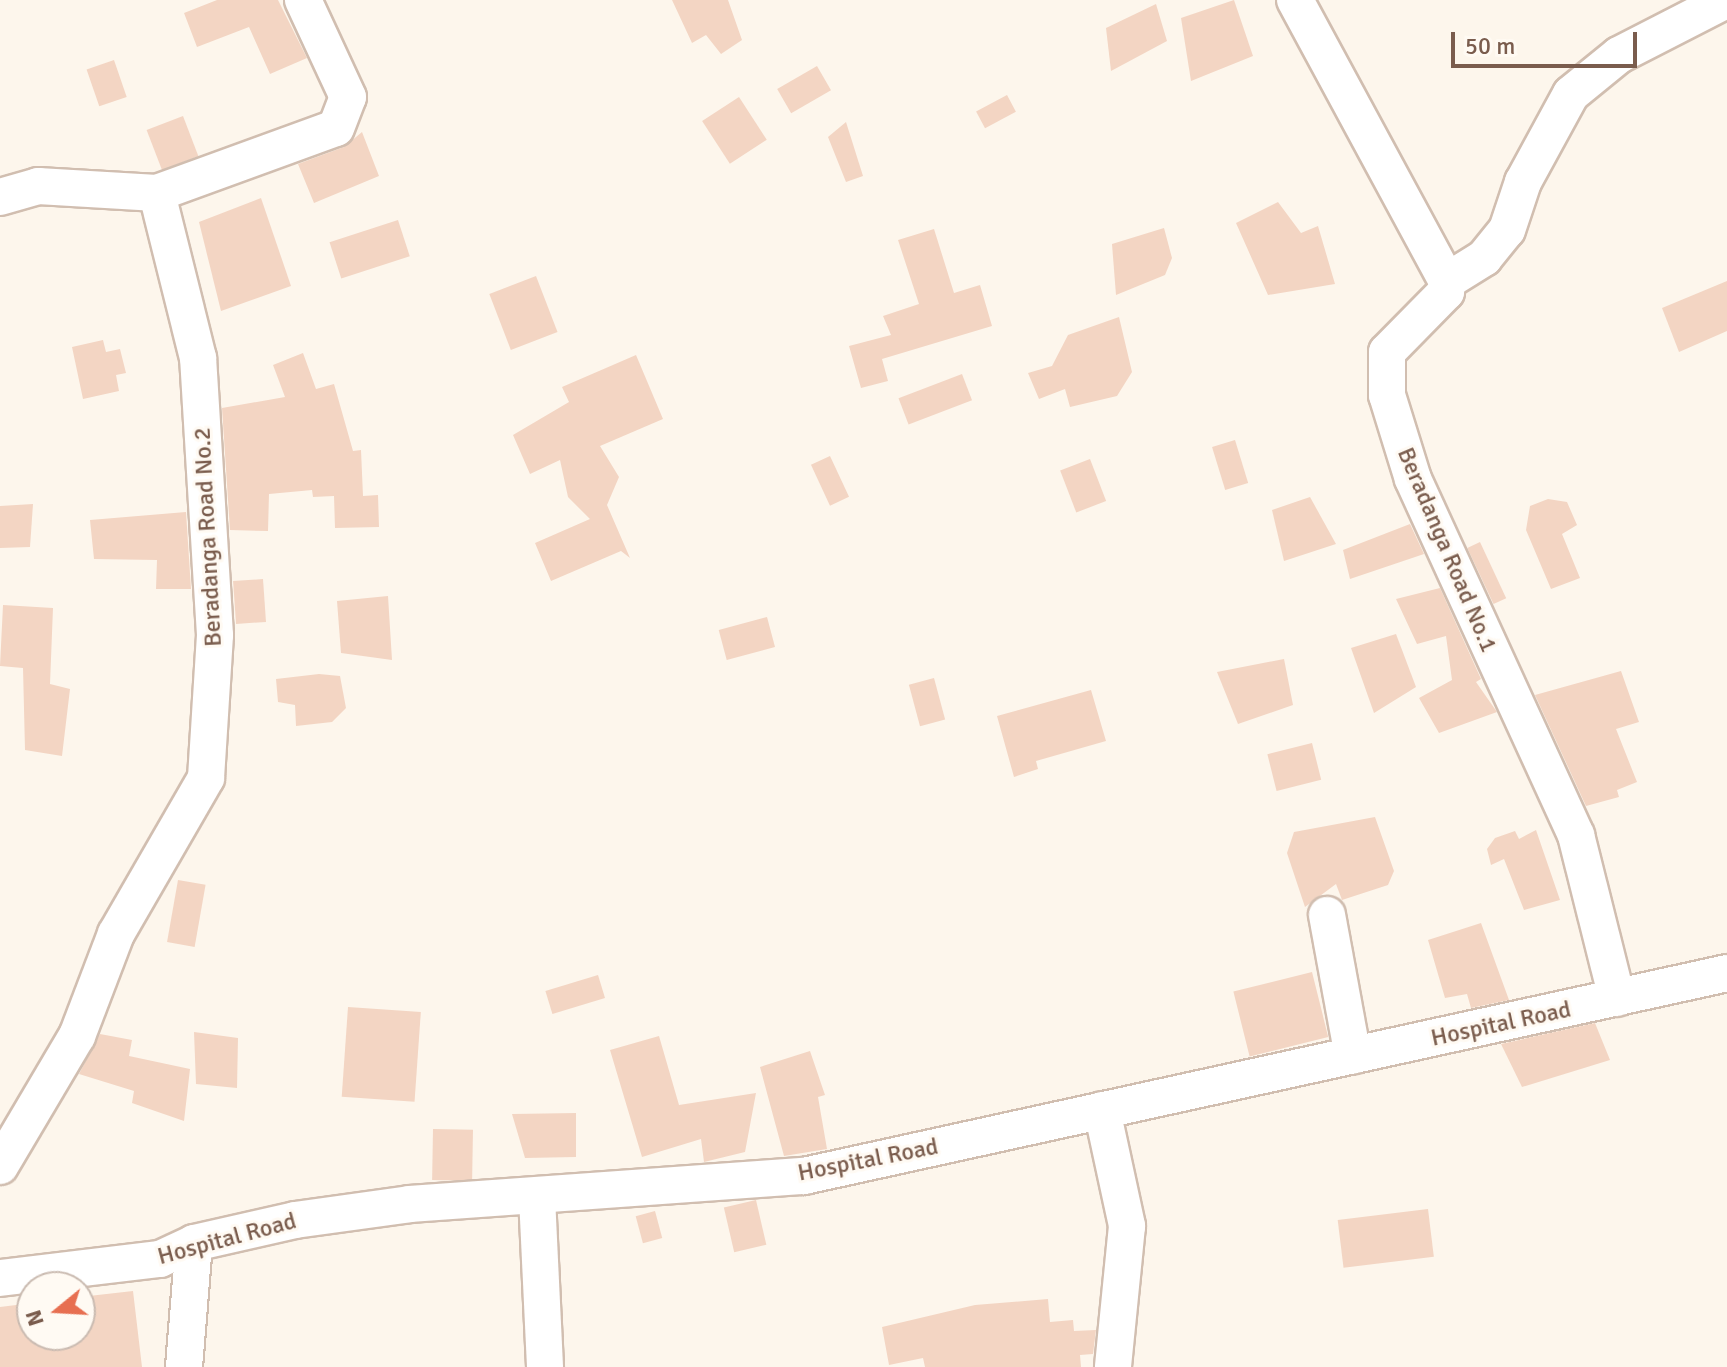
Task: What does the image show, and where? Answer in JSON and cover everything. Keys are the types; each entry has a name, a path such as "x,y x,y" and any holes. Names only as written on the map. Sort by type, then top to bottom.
{"street":[{"path":"0,197 38,186 157,193 336,128 348,97 303,0"},
{"path":"1295,0 1447,281 1484,258 1507,230 1523,182 1571,94 1619,55 1726,0"},
{"name":"Beradanga Road No.2","path":"0,1166 77,1036 116,934 206,778 215,635 198,358 157,193"},
{"name":"Beradanga Road No.1","path":"1447,281 1446,292 1387,352 1387,395 1413,479 1576,835 1617,998"},
{"path":"1327,915 1353,1056"},
{"name":"Hospital Road","path":"0,1278 160,1259 194,1243 309,1218 804,1176 1727,973"},
{"path":"1102,1110 1127,1226 1113,1367"},
{"path":"537,1197 545,1367"},
{"path":"184,1367 194,1243"}],"building":[{"path":"217,0 278,0 307,58 270,74 249,27 197,47 184,13"},
{"path":"672,0 728,0 742,40 721,54 706,35 692,43"},
{"path":"1234,0 1253,56 1191,81 1181,18"},
{"path":"1156,4 1167,41 1111,71 1106,28"},
{"path":"114,60 127,97 99,106 87,69"},
{"path":"817,66 831,90 791,113 777,89"},
{"path":"1007,95 1016,112 985,128 976,111"},
{"path":"739,97 767,140 730,164 702,121"},
{"path":"183,116 198,156 162,170 147,130"},
{"path":"846,122 863,176 846,182 828,137"},
{"path":"362,132 379,176 314,203 298,164 344,147"},
{"path":"261,198 291,286 221,311 199,222"},
{"path":"1278,202 1301,233 1318,226 1335,284 1268,295 1236,223"},
{"path":"398,220 410,256 341,278 330,242"},
{"path":"1164,228 1172,258 1165,275 1116,295 1112,244"},
{"path":"934,229 954,293 980,285 992,326 882,359 888,381 861,388 849,346 891,335 883,316 919,304 898,240"},
{"path":"536,276 558,332 511,350 489,294"},
{"path":"1727,281 1727,331 1679,352 1662,308"},
{"path":"1119,317 1132,372 1117,396 1070,407 1065,389 1039,399 1028,373 1052,366 1068,335"},
{"path":"103,340 106,352 120,349 126,373 116,375 119,391 83,399 72,347"},
{"path":"303,353 316,389 334,384 353,451 361,450 363,496 378,495 379,527 335,528 334,496 313,497 312,490 269,494 268,531 230,530 222,408 285,397 273,365"},
{"path":"636,355 663,419 600,446 619,477 607,505 630,558 621,551 551,581 535,543 590,519 568,497 560,460 530,474 513,435 569,402 562,387"},
{"path":"962,374 972,400 909,425 899,398"},
{"path":"1235,440 1248,483 1225,490 1212,447"},
{"path":"830,456 849,497 830,506 811,465"},
{"path":"1090,459 1106,501 1076,512 1060,470"},
{"path":"1310,497 1336,544 1284,561 1272,510"},
{"path":"1548,499 1567,502 1577,525 1562,534 1580,578 1551,589 1526,530 1530,506"},
{"path":"33,504 30,547 0,548 0,506"},
{"path":"186,512 191,589 156,589 157,560 94,559 90,520"},
{"path":"1410,524 1424,554 1350,579 1343,550"},
{"path":"1480,542 1506,598 1494,604 1467,548"},
{"path":"263,579 266,622 236,624 233,581"},
{"path":"1440,588 1481,679 1476,682 1497,712 1439,733 1419,698 1452,680 1446,636 1417,644 1396,599"},
{"path":"388,596 392,660 341,653 337,601"},
{"path":"3,605 53,608 50,684 70,689 62,756 25,750 23,668 0,666"},
{"path":"767,617 775,647 727,660 719,630"},
{"path":"1396,634 1416,687 1374,713 1351,648"},
{"path":"1284,659 1293,705 1238,724 1217,672"},
{"path":"1621,671 1639,722 1616,729 1637,782 1617,790 1619,797 1586,806 1535,695"},
{"path":"319,674 340,676 346,708 332,722 296,726 295,705 278,702 276,679"},
{"path":"934,678 945,720 920,726 909,685"},
{"path":"1091,690 1106,741 1036,761 1038,769 1014,777 997,716"},
{"path":"1312,743 1321,780 1277,791 1267,754"},
{"path":"1375,817 1394,871 1388,885 1342,900 1336,884 1305,907 1287,853 1294,832"},
{"path":"1536,830 1560,900 1524,910 1504,859 1491,865 1487,849 1495,838 1515,831 1519,839"},
{"path":"178,880 206,885 195,947 167,942"},
{"path":"1481,923 1509,1000 1471,1008 1467,994 1445,998 1428,940"},
{"path":"1312,972 1328,1037 1250,1057 1233,992"},
{"path":"598,975 605,998 552,1014 545,991"},
{"path":"348,1007 421,1012 415,1102 342,1097"},
{"path":"1595,1023 1610,1060 1522,1087 1501,1044"},
{"path":"194,1032 238,1038 237,1088 196,1084"},
{"path":"100,1034 132,1040 129,1056 190,1069 184,1121 132,1103 134,1091 79,1074"},
{"path":"659,1036 679,1105 756,1093 745,1152 704,1162 701,1139 642,1157 610,1050"},
{"path":"810,1051 825,1095 818,1097 827,1149 784,1156 760,1067"},
{"path":"576,1113 576,1157 525,1158 512,1114"},
{"path":"433,1129 473,1130 472,1181 432,1180"},
{"path":"756,1200 766,1245 734,1252 724,1207"},
{"path":"1428,1209 1434,1257 1344,1268 1338,1220"},
{"path":"655,1211 662,1238 643,1243 636,1216"},
{"path":"133,1291 142,1367 0,1367 0,1307 16,1305 16,1351 96,1351 96,1295"},
{"path":"1048,1299 1050,1322 1073,1320 1074,1331 1096,1330 1093,1354 1080,1355 1081,1367 925,1367 923,1358 889,1365 882,1327 975,1305"}]}
